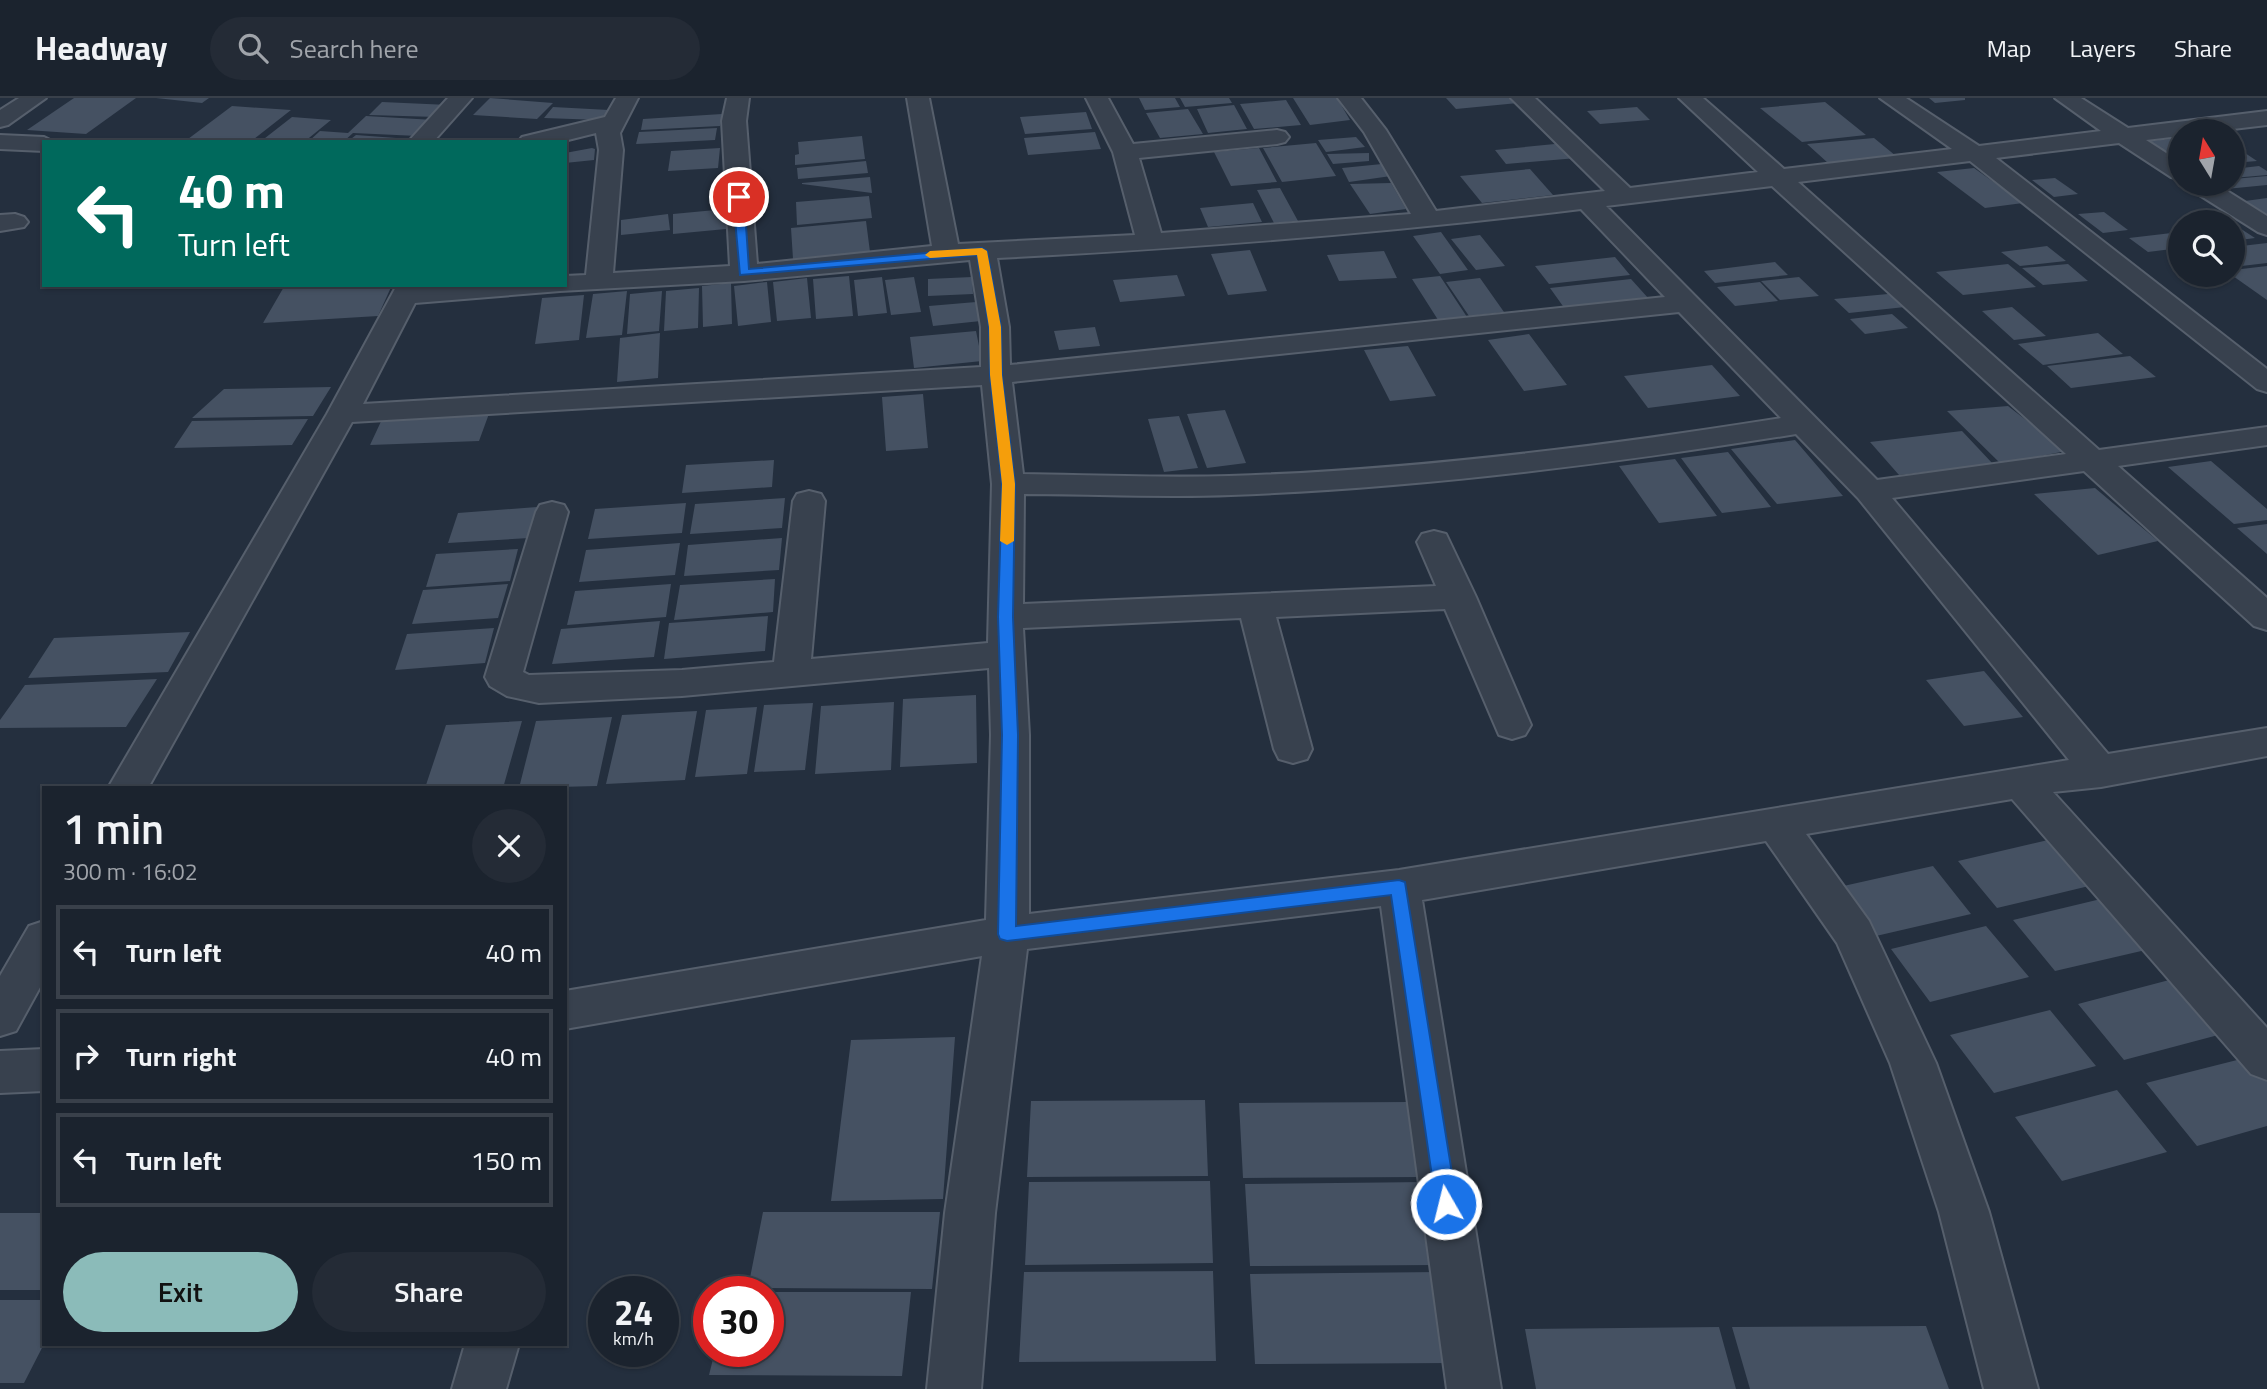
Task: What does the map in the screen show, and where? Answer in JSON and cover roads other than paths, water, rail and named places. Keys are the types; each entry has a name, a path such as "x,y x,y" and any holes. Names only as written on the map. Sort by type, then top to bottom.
{"street":[{"path":"0,120 35,98"},
{"path":"422,140 461,98"},
{"path":"599,282 611,150 608,133 627,98"},
{"path":"738,98 734,121 744,273"},
{"path":"918,98 964,252 995,327 996,375 1008,484 1006,635 1010,735 1007,934 970,1213 954,1389"},
{"path":"1097,98 1125,152 1150,242"},
{"path":"1349,98 1374,130 1428,220"},
{"path":"1522,98 1625,197"},
{"path":"1690,98 2267,618"},
{"path":"1891,98 1977,155 2267,383"},
{"path":"2066,98 2168,164"},
{"path":"2253,98 2267,106"},
{"path":"567,284 744,273 964,252 1150,242 1428,220 2267,118"},
{"path":"538,140 612,122"},
{"path":"1125,152 1276,137"},
{"path":"0,142 42,144"},
{"path":"2218,196 2267,228"},
{"path":"1587,201 1869,491 2101,772"},
{"path":"129,786 342,414 409,290 494,287"},
{"path":"342,414 996,375 1687,303"},
{"path":"1008,484 1260,484 1465,467 1677,444 1803,424"},
{"path":"1869,491 2267,436"},
{"path":"792,674 809,501"},
{"path":"552,512 503,677 520,687 539,690 792,674 1006,635 1256,608 1460,597"},
{"path":"1434,542 1460,597 1512,725"},
{"path":"1256,608 1293,749"},
{"path":"567,1010 1007,934 1399,887 2101,772 2267,742"},
{"path":"2022,784 2267,1059"},
{"path":"1777,825 1854,934 1913,1063 1964,1212 2011,1389"},
{"path":"1399,887 1474,1389"},
{"path":"0,1017 42,943"},
{"path":"0,1072 42,1070"},
{"path":"479,1389 491,1346"}]}
